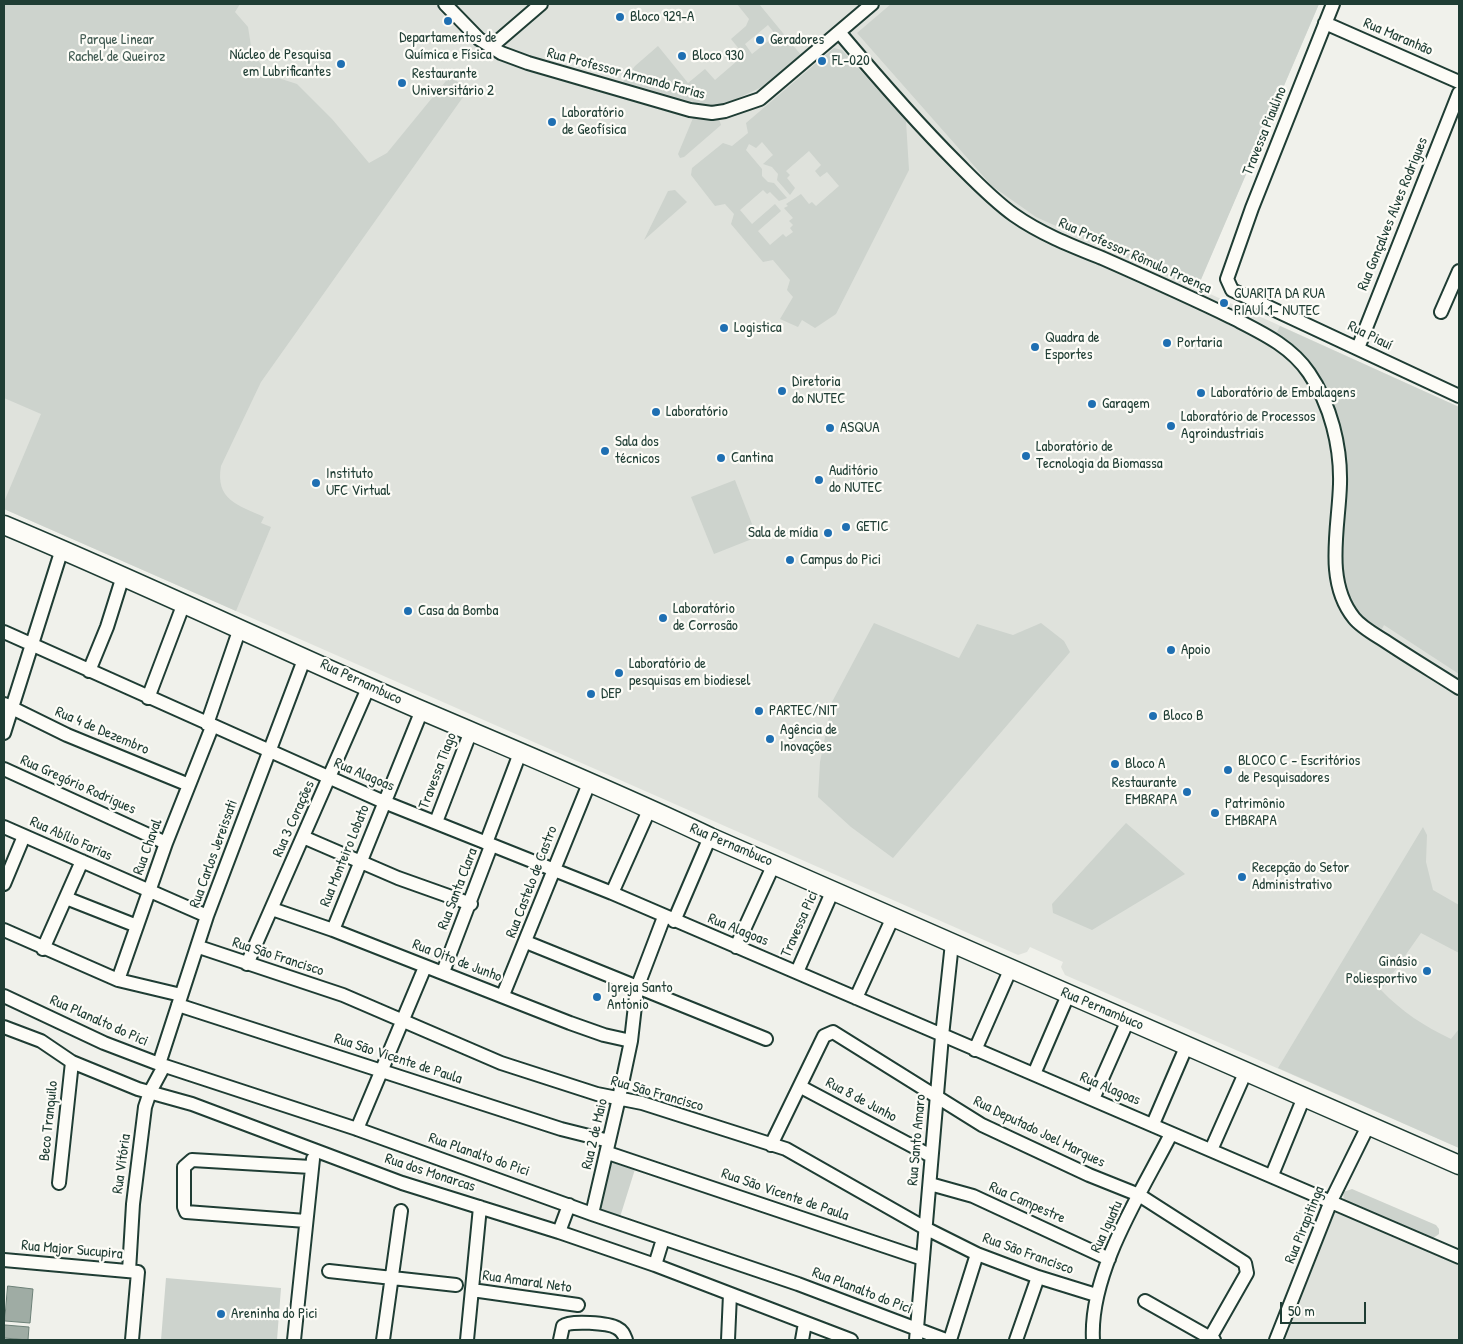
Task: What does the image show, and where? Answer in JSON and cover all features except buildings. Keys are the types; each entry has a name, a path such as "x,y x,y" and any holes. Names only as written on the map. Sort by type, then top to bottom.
{"street":[{"name":"Rua Professor Armando Farias","path":"446,4 479,39 491,47 528,64 690,110 712,113 736,109 760,98 872,4"},
{"path":"491,47 541,4"},
{"name":"Travessa Piaulino","path":"1230,270 1333,4"},
{"name":"Rua Maranhão","path":"1325,23 1459,82"},
{"name":"Rua Professor Rômulo Proença","path":"839,32 932,138 987,193 1014,216 1047,234 1209,306 1270,337 1291,353 1310,373 1323,399 1338,444 1340,484 1336,530 1336,566 1338,581 1350,612 1355,620 1376,636 1459,688"},
{"name":"Rua Gonçalves Alves Rodrigues","path":"1358,348 1459,93"},
{"name":"Rua Piauí","path":"1230,270 1226,279 1232,290 1358,348 1421,380 1459,396"},
{"path":"1441,312 1459,271"},
{"name":"Rua Pernambuco","path":"4,525 184,602 422,710 590,781 710,837 1459,1165"},
{"path":"4,733 8,706 32,645 62,549"},
{"path":"89,671 107,627 123,576"},
{"path":"148,698 184,602"},
{"name":"Rua Chaval","path":"118,980 166,843 189,785 240,628"},
{"name":"Rua Alagoas","path":"4,632 384,802 612,893 942,1036 1153,1124 1171,1134 1272,1175 1459,1257"},
{"name":"Rua Carlos Jereissati","path":"162,1065 179,1000 199,947 208,916 305,657"},
{"name":"Rua 3 Corações","path":"247,964 254,943 272,909 369,686"},
{"name":"Rua 4 de Dezembro","path":"8,706 75,739 189,785"},
{"name":"Rua Monteiro Lobato","path":"333,930 422,710"},
{"name":"Travessa Tiago","path":"436,822 471,731"},
{"name":"Rua Santa Clara","path":"443,972 471,904 520,753"},
{"name":"Rua Gregório Rodrigues","path":"4,769 166,843"},
{"name":"Rua Castelo de Castro","path":"503,995 590,781"},
{"path":"612,893 650,808"},
{"name":"Rua Abílio Farias","path":"4,827 208,916"},
{"path":"4,884 24,836"},
{"name":"Rua 2 de Maio","path":"592,1214 619,1098 630,1041 637,988 710,837"},
{"path":"303,838 398,878 471,904"},
{"path":"43,949 82,861"},
{"path":"736,947 774,864"},
{"name":"Travessa Pici","path":"797,972 833,890"},
{"path":"66,898 137,926"},
{"name":"Rua Oito de Junho","path":"272,909 333,930 604,1035 630,1041"},
{"path":"856,998 893,917"},
{"name":"Rua São Vicente de Paula","path":"4,930 43,949 118,980 561,1129 923,1259"},
{"path":"526,942 766,1039"},
{"name":"Rua Santo Amaro","path":"916,1335 936,1098 952,943"},
{"name":"Rua São Francisco","path":"199,947 343,995 501,1063 597,1094 619,1098 786,1150 926,1228 977,1254 1038,1277 1096,1295"},
{"path":"357,1129 383,1070 402,1019 426,967"},
{"path":"975,1050 1011,968"},
{"path":"1034,1074 1068,995"},
{"name":"Rua Planalto do Pici","path":"4,996 104,1043 162,1065 357,1129 663,1239 807,1287 916,1335 946,1340"},
{"path":"1093,1099 1128,1020"},
{"name":"Rua dos Monarcas","path":"4,1026 41,1041 72,1062 150,1092 192,1104 402,1183 559,1232 655,1265 851,1340"},
{"name":"Rua Deputado Joel Marques","path":"801,1087 824,1036 833,1032 982,1125 1139,1196 1243,1261 1247,1266 1247,1273 1212,1339"},
{"path":"1153,1124 1187,1045"},
{"name":"Beco Tranquilo","path":"59,1183 72,1062"},
{"name":"Rua Vitória","path":"132,1340 133,1204 146,1108 150,1092 162,1065"},
{"path":"1211,1150 1246,1071"},
{"path":"771,1145 801,1087"},
{"name":"Rua 8 de Junho","path":"801,1087 931,1156"},
{"path":"1272,1175 1304,1097"},
{"name":"Rua Pirapitinga","path":"1276,1340 1331,1201 1369,1124"},
{"name":"Rua Iguatu","path":"1093,1340 1096,1295 1109,1259 1171,1134"},
{"path":"294,1340 311,1167 315,1150"},
{"path":"306,1221 186,1212 184,1167 192,1160 311,1167"},
{"name":"Rua Campestre","path":"930,1184 973,1196 1109,1259"},
{"path":"559,1232 569,1205"},
{"path":"467,1340 480,1207"},
{"path":"383,1340 401,1210"},
{"path":"655,1265 663,1239"},
{"path":"950,1340 977,1254"},
{"name":"Rua Major Sucupira","path":"4,1260 133,1271"},
{"path":"329,1271 456,1285"},
{"path":"1016,1340 1038,1277"},
{"name":"Rua Amaral Neto","path":"472,1290 578,1306"},
{"path":"728,1340 730,1294"},
{"path":"1146,1301 1212,1339"},
{"path":"560,1340 563,1326 574,1322 616,1327 622,1331 626,1340"},
{"path":"802,1340 805,1323"}],"shaded area":[{"name":"Campus do Pici","path":"4,4 1319,4 1197,288 1459,407 1459,1148 1065,975 1061,967 1063,962 1030,947 1027,952 1018,955 4,509"},
{"path":"1335,1211 1459,1264 1459,1340 1285,1340"},
{"path":"8,1286 33,1289 30,1323 5,1321"},
{"path":"5,1325 29,1327 28,1340 4,1338"}],"green space":[{"name":"Parque Linear Rachel de Queiroz","path":"4,4 240,4 235,12 248,27 252,52 269,75 297,84 332,119 369,163 387,153 450,76 468,90 261,382 221,466 220,477 225,494 237,505 264,517 261,523 271,527 236,611 4,509 4,502 41,414 4,398"},
{"path":"737,4 759,4 801,55 762,87 723,105 707,106 623,82 635,66 658,46 688,83 705,69 715,80 744,55 731,39 746,26 749,19","holes":["768,25 776,35 752,54 745,44"]},
{"path":"891,4 1319,4 1197,289 1036,217 992,186 857,33"},
{"path":"834,48 842,50 906,121 909,170 836,314 815,328 802,320 798,327 780,319 793,297 787,290 790,280 773,260 763,262 731,224 734,214 725,204 715,206 691,175 692,168 723,143 732,146 748,133 746,123","holes":["762,142 773,155 763,164 772,167 778,174 777,180 790,195 795,188 787,178 790,175 786,171 809,151 821,165 815,171 820,177 827,172 839,186 816,206 812,202 809,204 801,194 786,204 788,206 784,208 793,218 789,221 793,225 790,228 793,232 786,237 783,234 770,245 758,231 781,211 775,204 752,224 740,210 763,190 767,194 770,192 779,201 787,198 774,183 768,182 762,176 762,169 746,150 749,144 756,148"]},
{"path":"693,118 719,119 721,125 684,157 680,158 678,154"},
{"path":"675,190 687,202 644,240 668,191"},
{"path":"1280,326 1459,407 1459,674 1384,625 1382,629 1367,620 1357,612 1350,601 1344,584 1342,566 1343,478 1342,451 1338,425 1331,401 1319,377 1301,355 1277,332"},
{"path":"735,480 757,537 714,554 691,497"},
{"path":"874,623 959,658 977,624 1013,635 1041,623 1064,641 1070,652 893,858 851,827 818,797 820,762 832,702"},
{"path":"1126,823 1185,874 1092,930 1053,913 1052,904"},
{"path":"1423,827 1427,835 1426,862 1433,890 1459,905 1459,953 1421,933 1381,990 1405,1012 1451,1039 1459,1029 1459,1148 1278,1068"},
{"path":"611,1161 636,1166 620,1217 602,1211 599,1208"},
{"path":"1352,1189 1436,1225 1439,1229 1439,1234 1432,1239 1344,1202 1343,1192"},
{"name":"Areninha do Pici","path":"166,1278 281,1288 277,1340 161,1340"}],"place":[{"name":"Bloco 929-A","path":"620,17"},
{"name":"Departamentos de Química e Física","path":"448,21"},
{"name":"Geradores","path":"760,40"},
{"name":"Bloco 930","path":"682,56"},
{"name":"FL-020","path":"822,61"},
{"name":"Núcleo de Pesquisa em Lubrificantes","path":"341,64"},
{"name":"Restaurante Universitário 2","path":"402,83"},
{"name":"Laboratório de Geofísica","path":"552,122"},
{"name":"GUARITA DA RUA PIAUÍ 1- NUTEC","path":"1224,303"},
{"name":"Logistica","path":"724,328"},
{"name":"Portaria","path":"1167,343"},
{"name":"Quadra de Esportes","path":"1035,347"},
{"name":"Diretoria do NUTEC","path":"782,391"},
{"name":"Laboratório de Embalagens","path":"1201,393"},
{"name":"Garagem","path":"1092,404"},
{"name":"Laboratório","path":"656,412"},
{"name":"Laboratório de Processos Agroindustriais","path":"1171,426"},
{"name":"ASQUA","path":"830,428"},
{"name":"Sala dos técnicos","path":"605,451"},
{"name":"Laboratório de Tecnologia da Biomassa","path":"1026,456"},
{"name":"Cantina","path":"721,458"},
{"name":"Auditório do NUTEC","path":"819,480"},
{"name":"Instituto UFC Virtual","path":"316,483"},
{"name":"GETIC","path":"846,527"},
{"name":"Sala de mídia","path":"828,533"},
{"name":"Campus do Pici","path":"790,560"},
{"name":"Casa da Bomba","path":"408,611"},
{"name":"Laboratório de Corrosão","path":"663,618"},
{"name":"Apoio","path":"1171,650"},
{"name":"Laboratório de pesquisas em biodiesel","path":"619,673"},
{"name":"DEP","path":"591,694"},
{"name":"PARTEC/NIT","path":"759,711"},
{"name":"Bloco B","path":"1153,716"},
{"name":"Agência de Inovações","path":"770,739"},
{"name":"Bloco A","path":"1115,764"},
{"name":"BLOCO C - Escritórios de Pesquisadores","path":"1228,770"},
{"name":"Restaurante EMBRAPA","path":"1187,792"},
{"name":"Patrimônio EMBRAPA","path":"1215,813"},
{"name":"Recepção do Setor Administrativo","path":"1242,877"},
{"name":"Ginásio Poliesportivo","path":"1427,971"},
{"name":"Igreja Santo Antonio","path":"597,997"},
{"name":"Areninha do Pici","path":"221,1314"}]}
